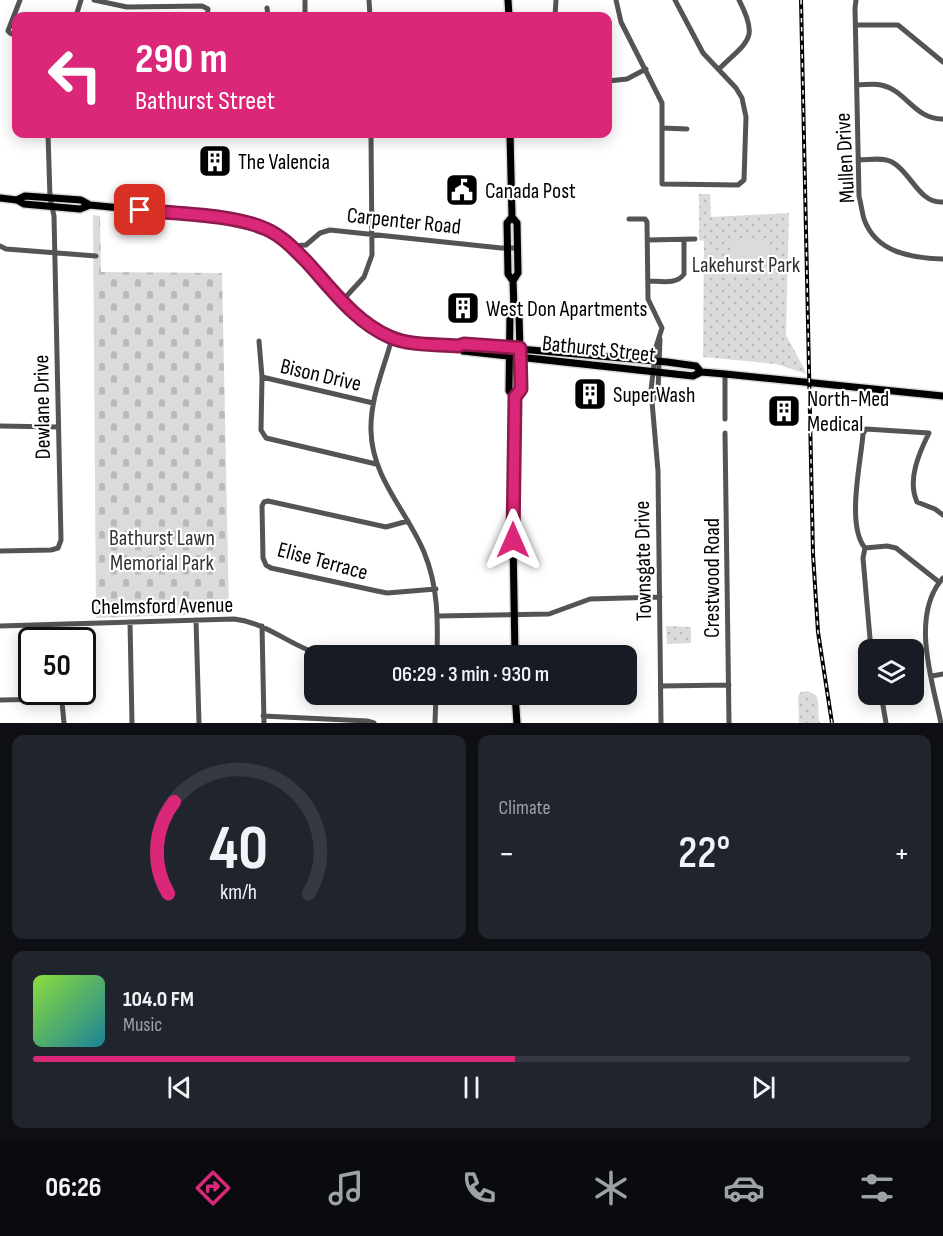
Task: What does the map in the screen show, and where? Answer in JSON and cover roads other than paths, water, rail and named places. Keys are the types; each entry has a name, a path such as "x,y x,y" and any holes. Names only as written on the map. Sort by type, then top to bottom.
{"main road":[{"path":"510,138 512,216 517,223 518,273 513,281 508,356 509,391 515,397"},
{"name":"Bathurst Street","path":"17,200 26,196 81,200 90,205 231,219 267,229 291,246 356,315 392,338 411,342 520,348 696,366 701,372"},
{"name":"Bathurst Street","path":"0,198 51,207 80,209 90,205"},
{"path":"512,216 507,223 508,274 513,281"},
{"path":"513,308 519,315 521,389 515,397 515,645"},
{"name":"Bathurst Street","path":"458,346 463,351 656,373 693,376 701,372 943,396"},
{"path":"516,705 517,723"}],"street":[{"path":"94,0 127,7 206,7 208,12"},
{"path":"616,0 621,22 662,103 660,182 663,185 742,184 745,107 736,88 703,53 675,0"},
{"path":"719,69 748,38 749,19 739,0"},
{"name":"Mullen Drive","path":"856,0 859,196 864,219 882,244 898,253 918,258 943,259"},
{"path":"267,8 268,12"},
{"path":"12,21 8,31 12,34"},
{"path":"856,25 898,25 943,62"},
{"path":"612,81 627,79 646,69"},
{"path":"857,85 881,85 893,90 925,116 943,119"},
{"path":"662,128 687,129"},
{"name":"Dewlane Drive","path":"0,552 51,550 58,548 61,540 54,216 50,198 48,138"},
{"path":"343,300 364,277 370,265 373,248 371,138"},
{"path":"859,160 891,161 911,178 924,196 938,203 943,202"},
{"path":"629,219 646,220 649,281 675,281 682,278 684,240"},
{"name":"Carpenter Road","path":"291,246 306,245 320,233 330,230 518,248"},
{"path":"648,240 695,239"},
{"path":"0,246 6,249 96,256"},
{"name":"Townsgate Drive","path":"649,281 648,299 662,327 656,347 658,391 653,400 653,429 658,471 661,723"},
{"path":"392,338 377,382 371,433 376,464 424,551 436,590 437,645"},
{"path":"259,341 262,377 261,430 266,438 376,464"},
{"path":"724,374 725,419"},
{"name":"Bison Drive","path":"262,377 373,403"},
{"path":"0,426 58,427"},
{"path":"870,639 863,558 865,548 857,531 856,507 856,481 862,434 866,429 929,433 915,464 914,496 917,502 935,509 943,516"},
{"name":"Crestwood Road","path":"726,433 729,723"},
{"name":"Elise Terrace","path":"408,521 386,527 264,502 262,506 263,558 266,565 272,568 387,593 436,590"},
{"path":"865,548 887,546 896,548 941,580 927,611 924,625 941,723"},
{"path":"438,616 549,614 590,599 660,597"},
{"name":"Chelmsford Avenue","path":"0,626 234,619 262,626 304,648"},
{"path":"196,620 199,723"},
{"path":"130,622 132,723"},
{"path":"262,626 264,723"},
{"path":"932,676 943,674"},
{"path":"661,686 729,685"},
{"path":"0,700 56,699 62,702 64,723"},
{"path":"435,723 436,705"},
{"path":"882,705 886,723"},
{"path":"263,716 374,723"}],"railway":[{"path":"801,0 813,554 818,632 832,723"}],"place":[{"name":"The Valencia","path":"215,161"},
{"name":"Canada Post","path":"462,190"},
{"name":"West Don Apartments","path":"463,308"},
{"name":"SuperWash","path":"590,394"},
{"name":"North-Med Medical","path":"784,411"}],"park label":[{"name":"Lakehurst Park","path":"746,264"},
{"name":"Bathurst Lawn Memorial Park","path":"162,550"}]}
